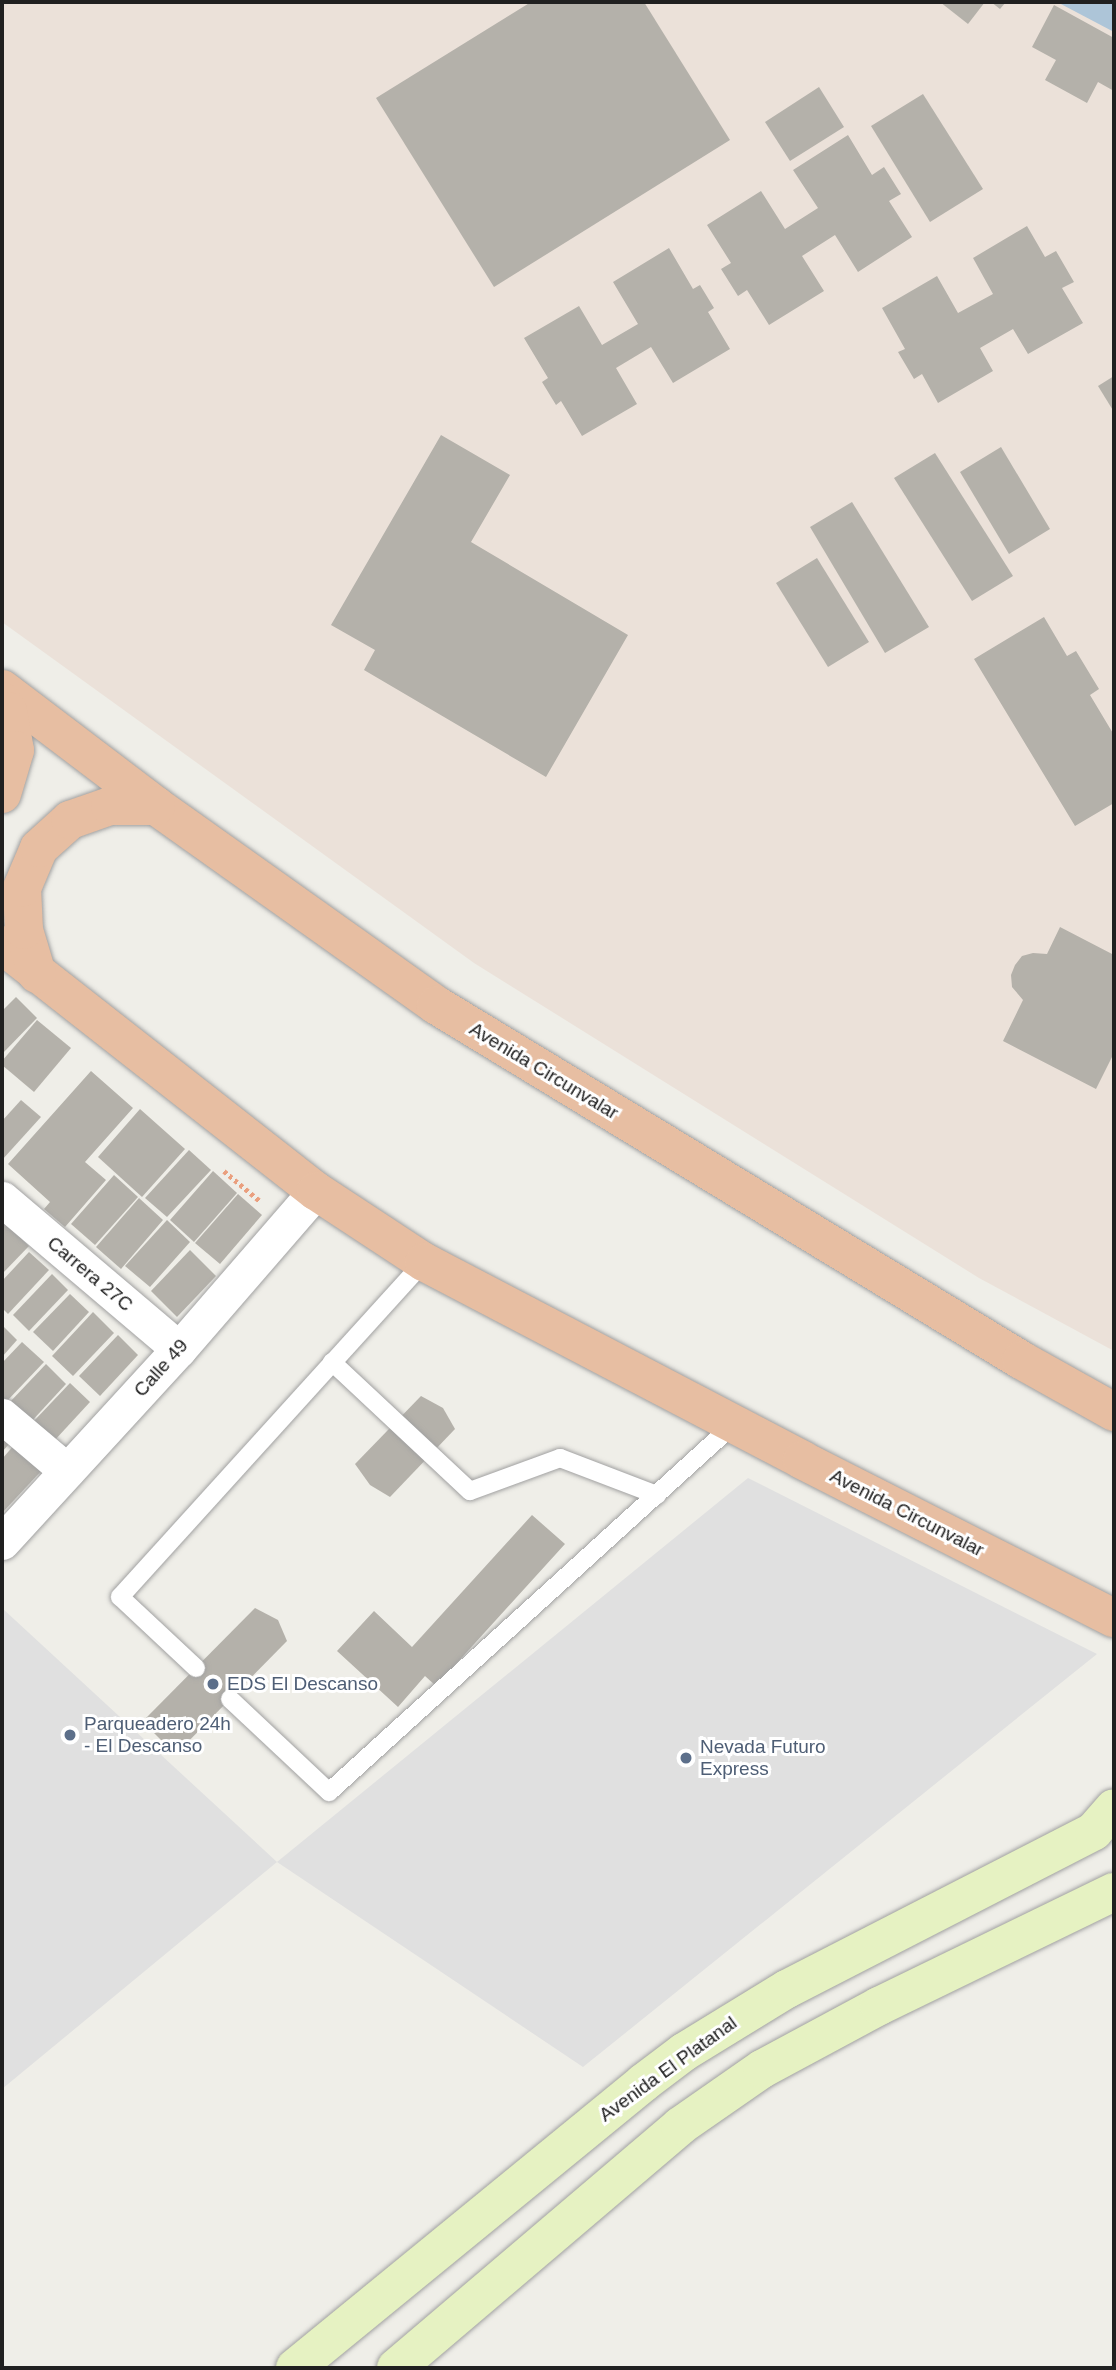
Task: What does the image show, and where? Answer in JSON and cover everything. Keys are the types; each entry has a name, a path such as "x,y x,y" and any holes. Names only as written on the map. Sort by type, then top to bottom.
{"highway":[{"name":"Avenida Circunvalar","path":"2,689 156,806 436,1006 1021,1360 1114,1412"},
{"path":"2,701 8,711 15,750 2,794"},
{"path":"37,974 24,930 22,888 39,848 70,820 110,806 156,806"},
{"name":"Avenida Circunvalar","path":"2,945 316,1191 424,1262 1114,1618"}],"main road":[{"name":"Avenida El Platanal","path":"295,2368 632,2091 684,2052 787,1989 1094,1831 1114,1808"},
{"path":"396,2368 680,2126 741,2083 844,2024 1114,1892"}],"street":[{"name":"Calle 49","path":"2,1542 179,1349 316,1191"},
{"name":"Carrera 27C","path":"2,1199 179,1349"},
{"path":"2,1416 67,1471"}],"lane":[{"path":"196,1668 120,1597 424,1262"},
{"path":"332,1362 470,1491 560,1458 657,1495"},
{"path":"229,1699 329,1792 734,1424"}],"shaded area":[{"path":"2,2 1114,2 1114,1351 979,1278 474,963 2,622"},
{"name":"Nevada Futuro Express","path":"748,1478 1097,1654 583,2067 277,1862"},
{"name":"Parqueadero 24h - El Descanso","path":"2,1608 277,1862 2,2089"}],"water":[{"path":"1059,2 1114,2 1114,32 1059,3"}],"building":[{"path":"531,2 644,2 730,140 494,287 376,98"},
{"path":"940,2 985,2 968,24"},
{"path":"991,2 1006,2 1000,9"},
{"path":"1054,5 1114,38 1114,91 1098,82 1087,103 1045,80 1056,60 1032,47"},
{"path":"819,87 844,127 790,161 765,122"},
{"path":"923,94 983,189 930,222 871,126"},
{"path":"848,135 872,175 884,167 901,194 889,201 912,237 858,272 835,235 802,256 824,291 769,325 747,290 738,296 721,269 731,263 707,225 761,191 785,229 818,208 793,170"},
{"path":"1027,226 1045,257 1056,251 1074,282 1062,288 1083,323 1028,354 1013,329 980,348 993,371 938,403 922,374 914,379 898,352 905,349 882,308 937,276 958,313 993,294 973,258"},
{"path":"669,248 693,289 700,285 714,308 708,312 730,349 673,383 651,347 616,368 637,404 582,436 561,401 556,405 542,382 548,378 524,338 579,306 602,345 638,324 613,282"},
{"path":"1114,376 1114,412 1098,386"},
{"path":"441,435 510,475 471,542 628,635 546,777 364,670 375,650 331,625"},
{"path":"1001,447 1050,529 1009,554 960,472"},
{"path":"935,453 1013,576 972,601 894,478"},
{"path":"852,502 929,627 885,653 810,527"},
{"path":"817,558 869,642 828,667 776,583"},
{"path":"1044,617 1067,656 1076,651 1099,689 1090,695 1114,735 1114,803 1075,826 974,659"},
{"path":"1060,927 1114,955 1114,1053 1096,1089 1003,1041 1023,1000 1012,987 1011,975 1015,965 1022,956 1033,953 1047,954"},
{"path":"16,997 37,1018 2,1054 2,1011"},
{"path":"37,1020 71,1048 34,1092 2,1065 2,1061"},
{"path":"91,1071 133,1108 85,1162 106,1180 65,1227 44,1209 50,1202 8,1164"},
{"path":"21,1100 41,1117 2,1160 2,1121"},
{"path":"140,1109 185,1149 142,1197 98,1157"},
{"path":"189,1150 211,1170 167,1217 145,1198"},
{"path":"213,1171 237,1193 194,1242 170,1220"},
{"path":"114,1175 138,1197 95,1245 71,1224"},
{"path":"238,1194 262,1215 220,1264 195,1243"},
{"path":"139,1198 163,1220 121,1269 96,1247"},
{"path":"167,1220 190,1242 150,1287 125,1266"},
{"path":"5,1223 29,1246 2,1274 2,1227"},
{"path":"190,1250 216,1276 177,1317 151,1291"},
{"path":"29,1252 49,1270 8,1314 2,1308 2,1281"},
{"path":"52,1274 68,1290 29,1331 13,1315"},
{"path":"70,1294 89,1312 53,1351 33,1332"},
{"path":"93,1312 114,1333 73,1376 52,1356"},
{"path":"2,1325 17,1340 2,1357"},
{"path":"118,1335 138,1355 100,1396 79,1376"},
{"path":"22,1342 44,1362 7,1401 2,1396 2,1363"},
{"path":"46,1364 66,1384 30,1423 9,1403"},
{"path":"70,1383 90,1402 54,1441 33,1422"},
{"path":"421,1396 443,1408 455,1429 390,1497 370,1485 355,1464"},
{"path":"2,1437 9,1444 2,1452"},
{"path":"15,1444 43,1469 3,1512 2,1459"},
{"path":"532,1515 565,1544 436,1686 425,1676 398,1707 337,1651 374,1611 412,1647"},
{"name":"EDS El Descanso","path":"255,1608 278,1620 287,1641 179,1751 168,1747 150,1729 146,1718"}],"place":[{"name":"EDS El Descanso","path":"213,1684"},
{"name":"Parqueadero 24h - El Descanso","path":"70,1735"},
{"name":"Nevada Futuro Express","path":"686,1758"}]}
